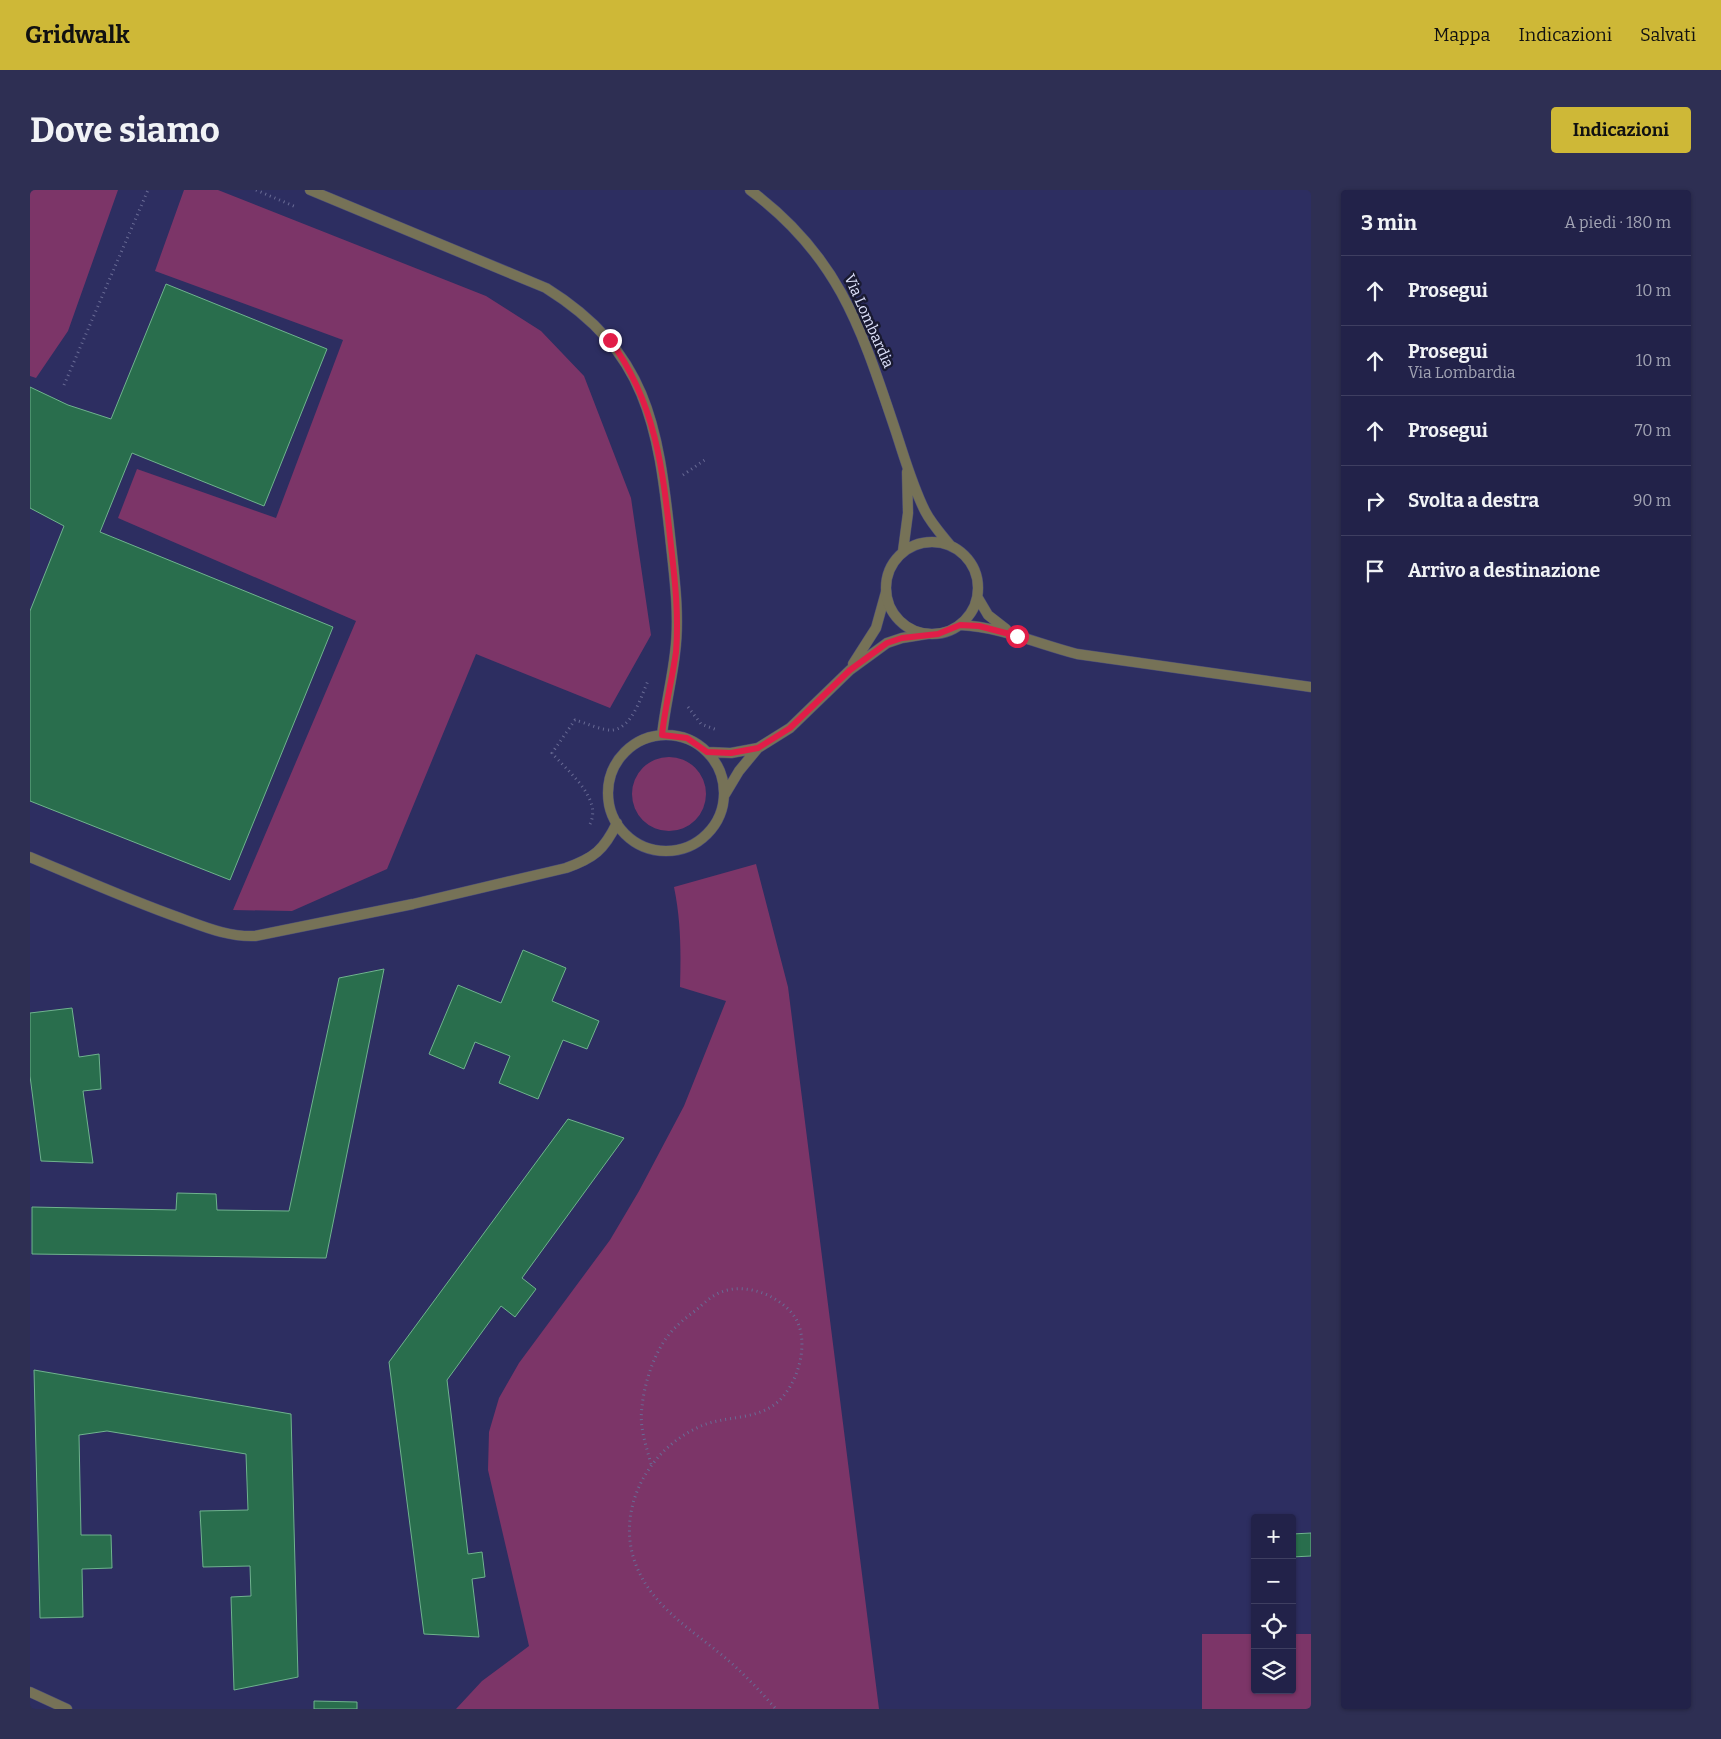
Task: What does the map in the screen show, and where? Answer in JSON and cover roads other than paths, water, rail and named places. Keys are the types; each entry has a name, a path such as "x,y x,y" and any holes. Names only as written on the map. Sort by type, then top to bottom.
{"street":[{"path":"310,190 546,288 572,305 610,340 625,361 638,384 657,440 669,524 677,621 676,652 662,735"},
{"name":"Via Lombardia","path":"750,190 790,223 815,252 837,283 869,353 925,511 950,544 964,553 973,566 978,582 978,598"},
{"name":"Via Lombardia","path":"850,670 876,628 886,592 889,570 903,551 908,513 907,464"},
{"path":"903,551 921,543 940,542 950,544"},
{"path":"886,592 888,603 899,620 907,627 927,634"},
{"path":"724,796 722,780 717,765 707,752 687,738 662,735 640,741 630,747 612,770 608,785 608,800 617,823 624,833 642,846 653,849 675,850 696,842 705,835 718,818 724,796 739,770 758,748 790,728 850,670 887,643 902,638 950,631 960,625 971,613 978,598 992,618 1017,636"},
{"path":"960,625 979,626 1017,636 1042,646 1117,661 1311,687"},
{"path":"707,752 731,753 758,748"},
{"path":"30,857 153,908 224,933 238,936 254,936 413,904 566,868 587,860 600,851 617,823"},
{"path":"30,1692 67,1709"}]}
